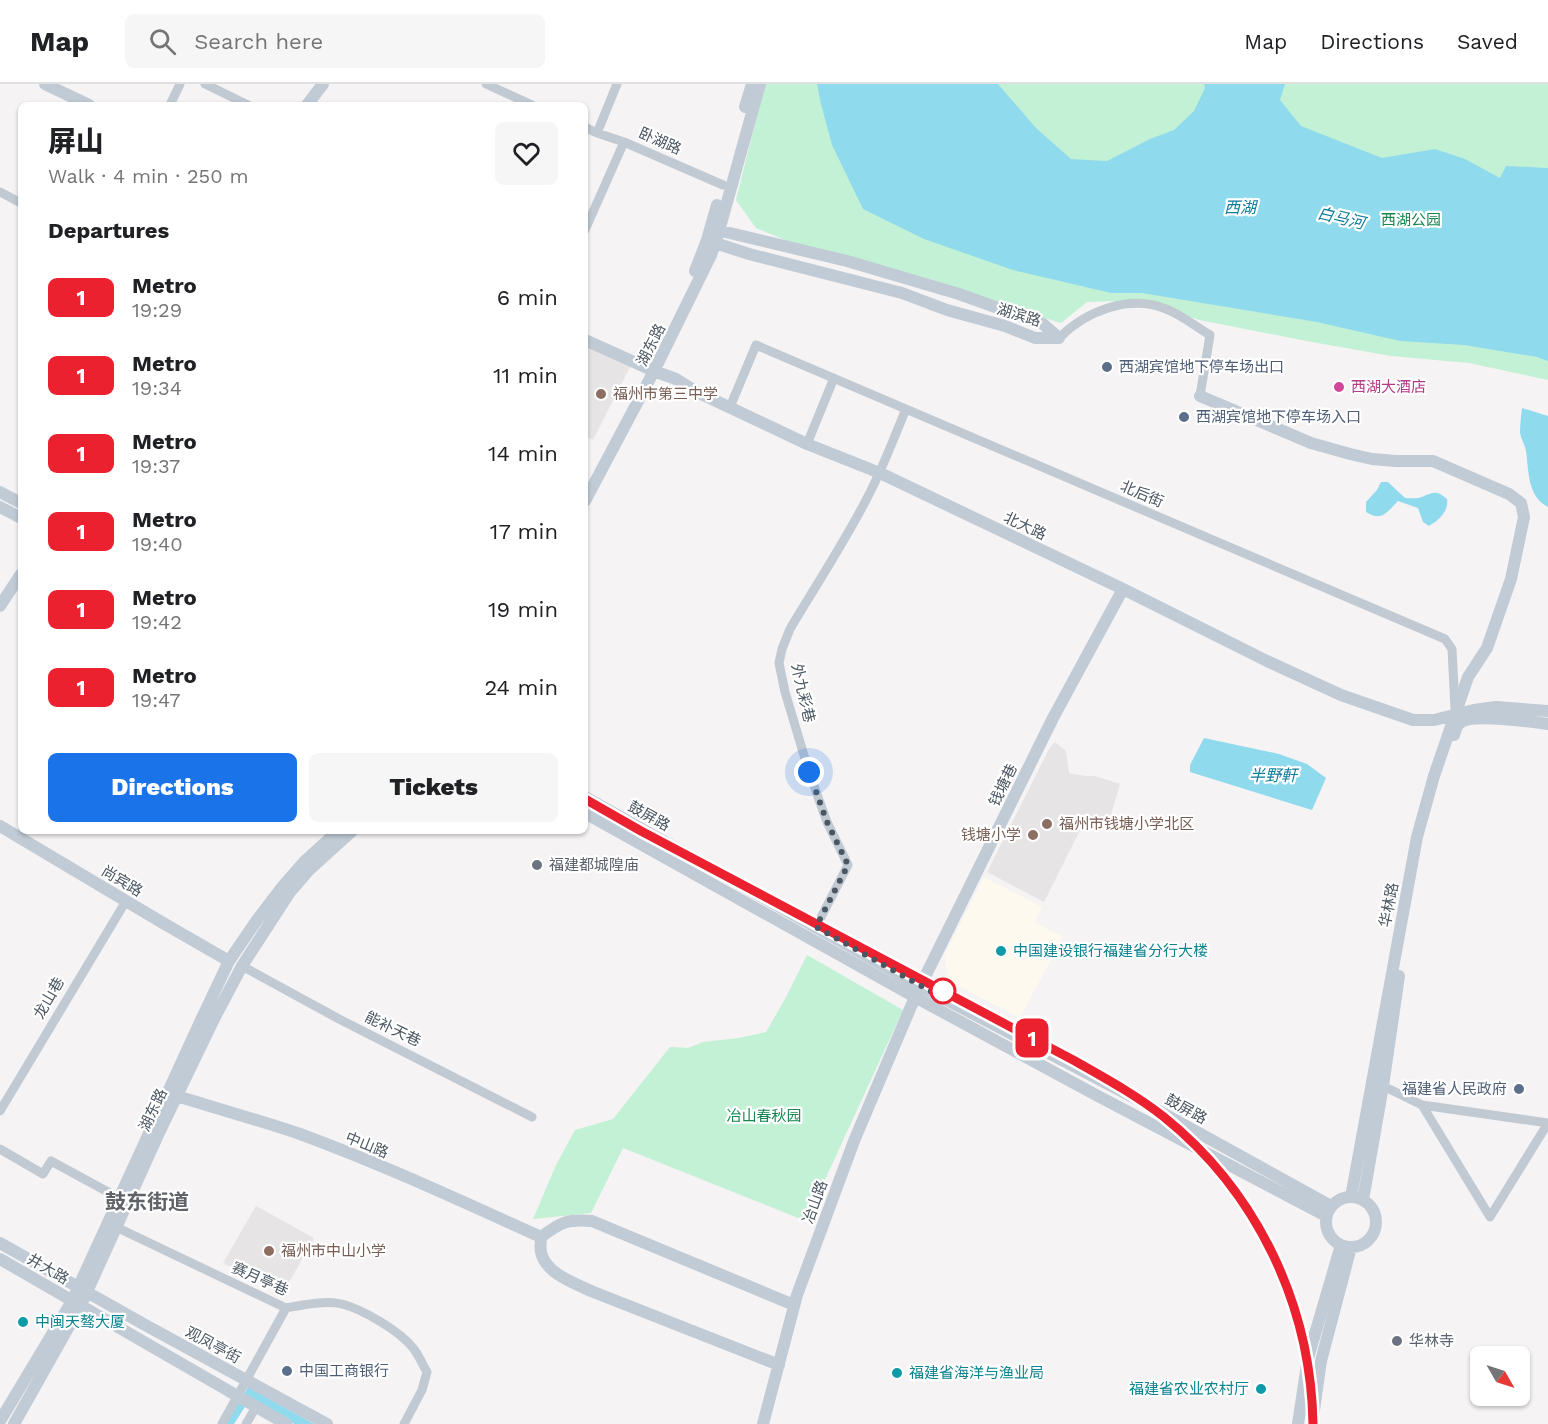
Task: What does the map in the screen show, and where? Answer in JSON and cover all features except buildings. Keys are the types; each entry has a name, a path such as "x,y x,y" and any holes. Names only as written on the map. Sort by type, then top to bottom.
{"street":[{"path":"171,102 180,84"},
{"path":"205,84 242,102"},
{"path":"312,102 323,84"},
{"path":"486,84 525,102"},
{"path":"597,133 617,84"},
{"path":"713,236 723,185 752,84"},
{"path":"713,236 760,84"},
{"path":"48,85 66,100"},
{"name":"卧湖路","path":"588,129 624,142 723,185"},
{"path":"588,223 624,142"},
{"path":"0,192 18,201"},
{"name":"湖滨路","path":"713,236 847,261 959,294 1043,324 1059,338"},
{"name":"湖滨路","path":"713,236 749,254 902,293 1035,338 1059,338"},
{"name":"湖东路","path":"588,480 697,285 713,236"},
{"path":"1059,338 1072,326 1106,308 1137,303 1168,309 1210,335 1200,396 1311,442 1340,451 1396,461 1433,461 1509,494 1521,503 1524,517 1511,579 1487,648 1468,677 1459,718"},
{"name":"北大路","path":"588,341 676,379 697,392 807,444 880,473 1341,695 1413,720 1459,718"},
{"name":"北后街","path":"730,407 756,345 834,378 1445,639 1452,649 1459,718"},
{"name":"湖东路","path":"588,495 651,369"},
{"path":"807,444 834,378"},
{"path":"880,473 906,409"},
{"name":"外九彩巷","path":"816,927 848,865 827,822 809,772 785,692 779,663 790,629 865,503 880,473"},
{"path":"0,492 18,501"},
{"path":"0,507 18,517"},
{"path":"0,606 18,579"},
{"name":"钱塘巷","path":"917,992 1053,718 1123,589"},
{"path":"1459,718 1496,707 1548,711"},
{"path":"1459,718 1494,718 1548,724"},
{"name":"华林路","path":"1357,1198 1383,1086 1415,869 1444,760 1459,718"},
{"name":"华林路","path":"1357,1198 1416,837 1434,776 1459,718"},
{"name":"鼓屏路","path":"588,799 816,927 917,992"},
{"name":"鼓屏路","path":"588,815 917,992 1148,1106 1329,1211"},
{"name":"尚宾路","path":"0,826 230,961"},
{"name":"湖东路","path":"14,1424 77,1303 119,1198 230,961 283,886 304,862 335,834"},
{"name":"湖东路","path":"82,1289 116,1227 215,1017 242,966 290,892 309,870 349,834"},
{"name":"龙山巷","path":"0,1112 126,901"},
{"name":"能补天巷","path":"242,966 339,1019 532,1117"},
{"name":"冶山路","path":"763,1424 794,1305 854,1141 917,992"},
{"path":"1383,1086 1422,1105 1548,1123 1490,1217 1422,1105"},
{"name":"中山路","path":"177,1096 310,1138 541,1237"},
{"path":"0,1149 44,1174 51,1161 119,1198"},
{"path":"1357,1198 1372,1208 1376,1222 1371,1237 1365,1242 1358,1246 1346,1246 1334,1240 1328,1233 1326,1225 1329,1211 1337,1201 1357,1198"},
{"path":"779,1365 591,1291 564,1278 548,1267 544,1260 541,1253 541,1237 555,1227 573,1220 592,1221 794,1305"},
{"name":"赛月亭巷","path":"116,1227 286,1308 310,1303 340,1303 389,1327 413,1347 427,1372 422,1390 404,1424"},
{"name":"观凤亭街","path":"0,1243 327,1424"},
{"path":"1298,1424 1308,1358 1346,1246"},
{"path":"1312,1424 1321,1361 1346,1246"},
{"name":"井大路","path":"0,1259 286,1424"},
{"name":"湖东路","path":"0,1421 77,1303"},
{"path":"222,1424 286,1308"},
{"path":"246,1424 255,1407"}],"shaded area":[{"name":"福州市第三中学","path":"588,344 632,363 593,440 588,438"},
{"name":"福州市钱塘小学北区","path":"1055,742 1066,751 1069,773 1095,776 1120,784 1107,828 1085,820 1044,902 987,872 1049,749"},
{"path":"984,877 1042,907 1035,922 1063,937 1020,1018 949,981 944,956"},
{"name":"福州市中山小学","path":"256,1206 314,1238 283,1293 223,1263"}],"green space":[{"name":"西湖","path":"765,84 1548,84 1548,380 1469,363 1391,356 1199,320 1145,300 1087,302 1061,323 792,243 756,228 736,200"},
{"name":"冶山春秋园","path":"807,955 903,1010 806,1221 623,1148 591,1213 533,1219 556,1165 575,1130 613,1119 670,1047 688,1048 703,1042 766,1032"}],"water":[{"name":"西湖","path":"817,84 998,84 1036,128 1071,159 1107,161 1150,139 1174,130 1194,111 1205,88 1204,84 1285,84 1280,100 1301,126 1382,158 1435,149 1465,159 1500,178 1506,166 1548,168 1548,361 1537,357 1464,345 1400,341 1317,322 1142,293 1111,293 1013,270 924,239 863,209 832,145"},
{"path":"1522,408 1548,416 1548,507 1536,496 1530,482 1526,451 1520,433"},
{"path":"1381,482 1388,482 1405,498 1440,494 1447,499 1445,511 1429,526 1423,522 1418,508 1398,501 1384,514 1372,515 1366,512 1366,502"},
{"name":"半野軒","path":"1204,738 1279,754 1307,764 1326,778 1312,810 1190,772 1190,765"},
{"path":"248,1387 314,1424 294,1424 250,1399 234,1424 226,1424"}],"metro line":[{"name":"1","path":"588,801 1115,1083 1175,1127 1204,1154 1228,1182 1256,1223 1278,1264 1288,1287 1308,1360 1313,1424"}],"place":[{"name":"西湖宾馆地下停车场出口","path":"1107,367"},
{"name":"西湖大酒店","path":"1339,387"},
{"name":"福州市第三中学","path":"601,394"},
{"name":"西湖宾馆地下停车场入口","path":"1184,417"},
{"name":"福州市钱塘小学北区","path":"1047,824"},
{"name":"钱塘小学","path":"1033,835"},
{"name":"福建都城隍庙","path":"537,865"},
{"name":"中国建设银行福建省分行大楼","path":"1001,951"},
{"name":"福建省人民政府","path":"1519,1089"},
{"name":"福州市中山小学","path":"269,1251"},
{"name":"中闽天骜大厦","path":"23,1322"},
{"name":"华林寺","path":"1397,1341"},
{"name":"中国工商银行","path":"287,1371"},
{"name":"福建省海洋与渔业局","path":"897,1373"},
{"name":"福建省农业农村厅","path":"1261,1389"}],"district":[{"name":"鼓东街道","path":"147,1201"}],"route":[{"path":"809,772 827,822 848,865 816,927 941,997 943,991"}],"water label":[{"name":"白马河","path":"1341,218"}],"park label":[{"name":"西湖公园","path":"1411,220"}]}
